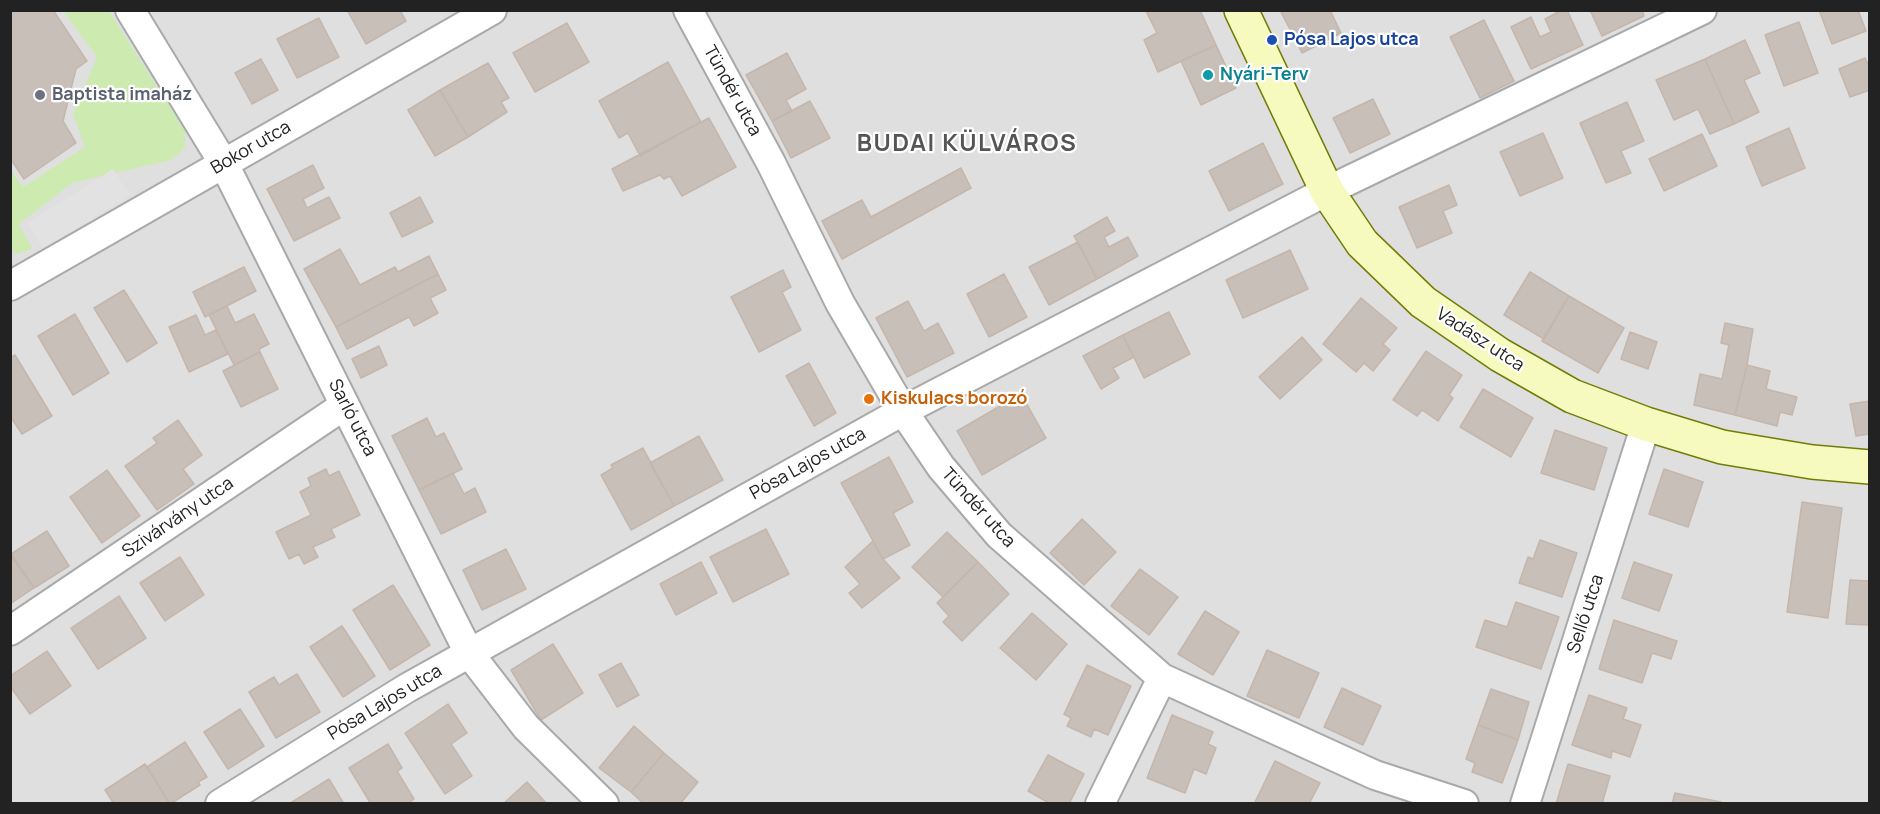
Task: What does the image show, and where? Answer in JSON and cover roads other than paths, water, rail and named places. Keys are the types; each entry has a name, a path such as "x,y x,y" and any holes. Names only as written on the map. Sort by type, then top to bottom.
{"street":[{"name":"Sarló utca","path":"130,10 224,164 469,653 526,727 603,804"},
{"name":"Bokor utca","path":"10,286 492,10"},
{"name":"Tündér utca","path":"688,10 771,163 840,303 903,411 940,468 999,534 1162,678 1375,775 1464,804"},
{"name":"Vadász utca","path":"1241,10 1327,191 1362,243 1423,303 1500,355 1572,396 1647,424 1722,447 1812,462 1869,467"},
{"name":"Pósa Lajos utca","path":"220,804 407,688 903,411 1327,191 1702,10"},
{"name":"Szivárvány utca","path":"10,631 345,405"},
{"name":"Sellő utca","path":"1525,804 1647,424"},
{"path":"1100,804 1162,678"}],"place":[{"name":"Pósa Lajos utca","path":"1272,40"},
{"name":"Nyári-Terv","path":"1208,75"},
{"name":"Baptista imaház","path":"40,95"},
{"name":"Kiskulacs borozó","path":"869,399"}],"district":[{"name":"BUDAI KÜLVÁROS","path":"967,144"}]}
